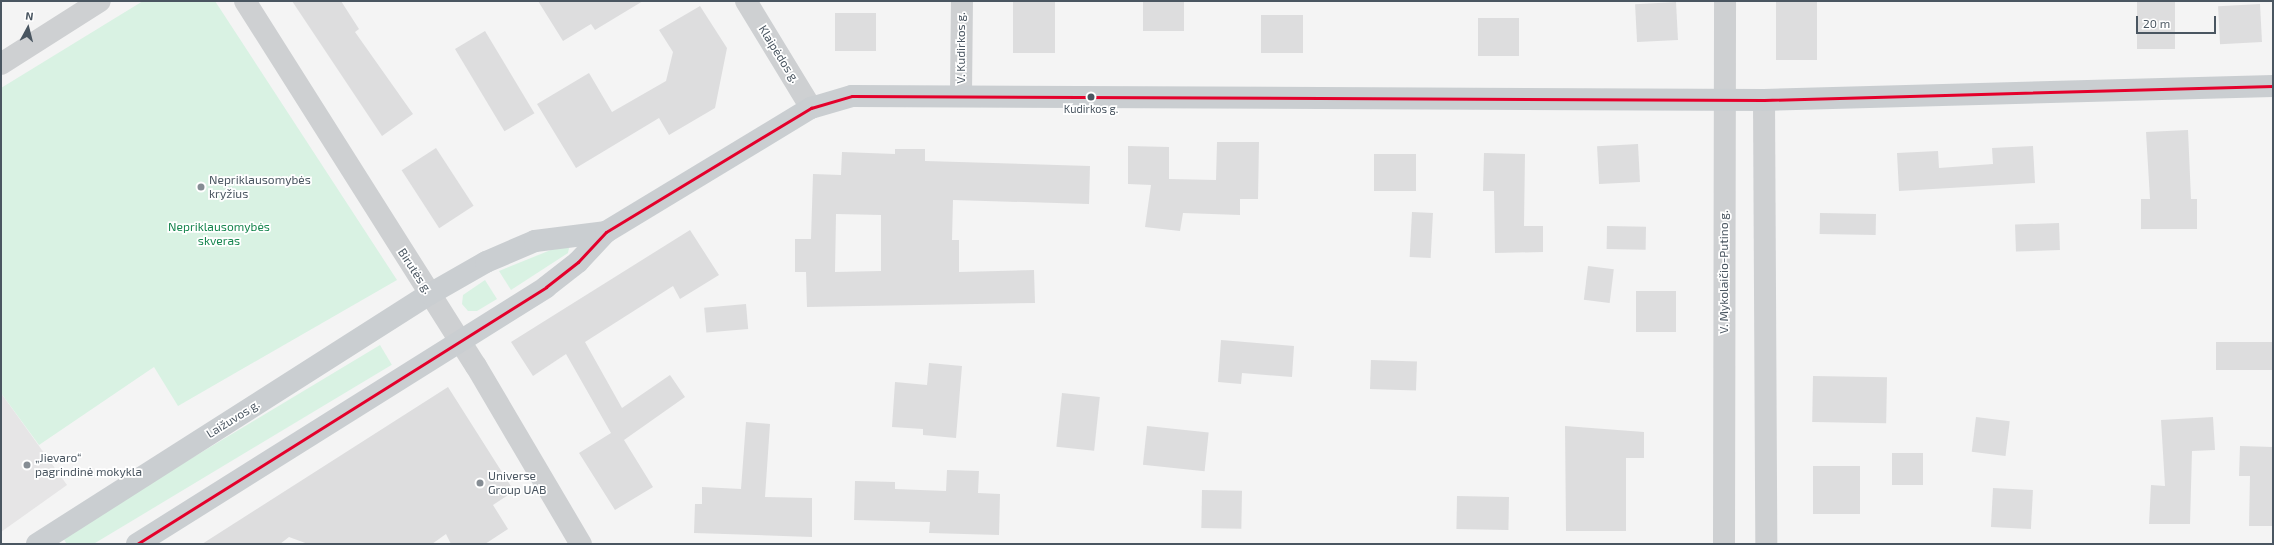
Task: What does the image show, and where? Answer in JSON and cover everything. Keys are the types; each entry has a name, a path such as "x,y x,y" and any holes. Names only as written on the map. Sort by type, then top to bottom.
{"main road":[{"path":"137,544 459,340 546,287 578,262 606,232 811,108 852,96 961,94 1764,100 2273,86"},
{"name":"Laižuvos g.","path":"37,544 430,294 486,262 535,241 606,232"}],"street":[{"path":"1,64 100,1"},
{"name":"Birutės g.","path":"245,1 459,340 581,544"},
{"name":"Klaipėdos g.","path":"746,1 811,108"},
{"name":"V. Kudirkos g.","path":"961,94 962,1"},
{"name":"V. Mykolaičio-Putino g.","path":"1724,544 1725,1"},
{"path":"1764,100 1766,544"}],"shaded area":[{"name":"„Jievaro“ pagrindinė mokykla","path":"1,393 67,485 1,532"}],"green space":[{"name":"Nepriklausomybės skveras","path":"143,1 215,1 397,280 178,406 154,367 39,445 1,393 1,88"},
{"path":"563,245 569,248 568,253 511,290 499,271"},
{"path":"485,280 497,299 477,311 468,311 462,304 463,295"},
{"path":"380,345 392,365 93,544 67,544 62,536"}],"building":[{"path":"292,1 341,1 359,29 355,32 413,114 382,136"},
{"path":"538,1 643,1 595,30 591,24 563,41"},
{"path":"1013,1 1055,1 1055,53 1013,53"},
{"path":"1143,1 1184,1 1184,31 1143,31"},
{"path":"1776,1 1817,1 1817,60 1776,60"},
{"path":"2137,1 2175,1 2175,49 2137,49"},
{"path":"1676,2 1678,40 1637,42 1635,4"},
{"path":"2260,4 2262,42 2220,44 2218,6"},
{"path":"700,6 727,48 715,108 669,135 659,118 576,168 537,104 589,73 612,112 666,81 673,52 659,30"},
{"path":"835,13 876,13 876,51 835,51"},
{"path":"1261,15 1303,15 1303,53 1261,53"},
{"path":"1478,18 1519,18 1519,56 1478,56"},
{"path":"485,31 534,113 504,131 455,49"},
{"path":"2188,130 2191,199 2197,199 2197,229 2141,229 2141,199 2150,199 2146,132"},
{"path":"1217,142 1259,142 1258,199 1240,199 1240,215 1183,213 1180,231 1145,227 1151,185 1128,184 1128,146 1169,147 1169,179 1216,180"},
{"path":"1638,144 1640,182 1599,184 1597,146"},
{"path":"2033,146 2035,183 1899,191 1897,153 1938,151 1939,168 1993,164 1992,148"},
{"path":"436,148 474,206 439,228 402,170"},
{"path":"895,149 925,149 925,161 1090,166 1089,204 953,200 952,240 959,240 959,272 1034,270 1035,303 807,307 806,272 795,272 795,239 811,239 813,174 841,175 842,152 895,154","holes":["836,214 881,215 881,271 835,272"]},
{"path":"1484,153 1525,154 1524,226 1543,226 1543,252 1495,253 1494,191 1483,191"},
{"path":"1374,154 1416,154 1416,191 1374,191"},
{"path":"1412,212 1433,213 1431,258 1410,257"},
{"path":"1820,213 1876,214 1876,235 1820,234"},
{"path":"2059,223 2060,250 2016,252 2015,225"},
{"path":"1607,226 1646,227 1646,250 1607,249"},
{"path":"690,230 719,275 680,299 673,286 585,342 622,408 670,375 685,397 624,440 653,487 615,510 579,453 611,433 566,354 533,376 511,342"},
{"path":"1588,266 1614,269 1610,303 1584,300"},
{"path":"1636,291 1676,291 1676,332 1636,332"},
{"path":"746,304 748,329 706,333 704,308"},
{"path":"1221,340 1294,346 1292,377 1242,373 1241,384 1218,382"},
{"path":"2216,342 2273,342 2273,370 2216,370"},
{"path":"1371,360 1417,362 1416,391 1370,389"},
{"path":"929,363 962,366 956,438 923,435 923,429 892,427 895,382 927,385"},
{"path":"1813,376 1887,377 1886,423 1812,422"},
{"path":"448,387 514,491 493,505 508,529 485,544 451,544 446,534 432,544 308,544 289,537 280,544 202,544"},
{"path":"1062,393 1100,397 1094,451 1056,447"},
{"path":"1976,417 2010,421 2005,456 1972,452"},
{"path":"2213,417 2215,450 2192,451 2190,524 2149,524 2151,485 2165,486 2161,420"},
{"path":"746,422 770,424 765,497 812,498 812,537 694,533 695,504 702,504 702,487 741,489"},
{"path":"1147,426 1209,432 1205,471 1143,465"},
{"path":"1565,426 1644,432 1644,458 1626,458 1626,531 1566,531"},
{"path":"2240,446 2273,447 2273,526 2249,526 2250,476 2239,476"},
{"path":"1892,453 1923,453 1923,485 1892,485"},
{"path":"1813,466 1860,466 1860,514 1813,514"},
{"path":"947,470 979,471 978,493 1000,494 999,535 929,533 930,522 854,520 855,481 895,482 895,489 946,491"},
{"path":"1993,488 2033,490 2031,529 1991,527"},
{"path":"1202,490 1242,491 1241,529 1201,528"},
{"path":"1457,496 1509,497 1508,530 1456,529"}],"transit line":[{"path":"137,544 546,287 578,262 606,232 811,108 852,96 1764,100 2273,86"}],"place":[{"name":"Kudirkos g.","path":"1091,97"},
{"name":"Nepriklausomybės kryžius","path":"201,187"},
{"name":"„Jievaro“ pagrindinė mokykla","path":"27,465"},
{"name":"Universe Group UAB","path":"480,483"}]}
